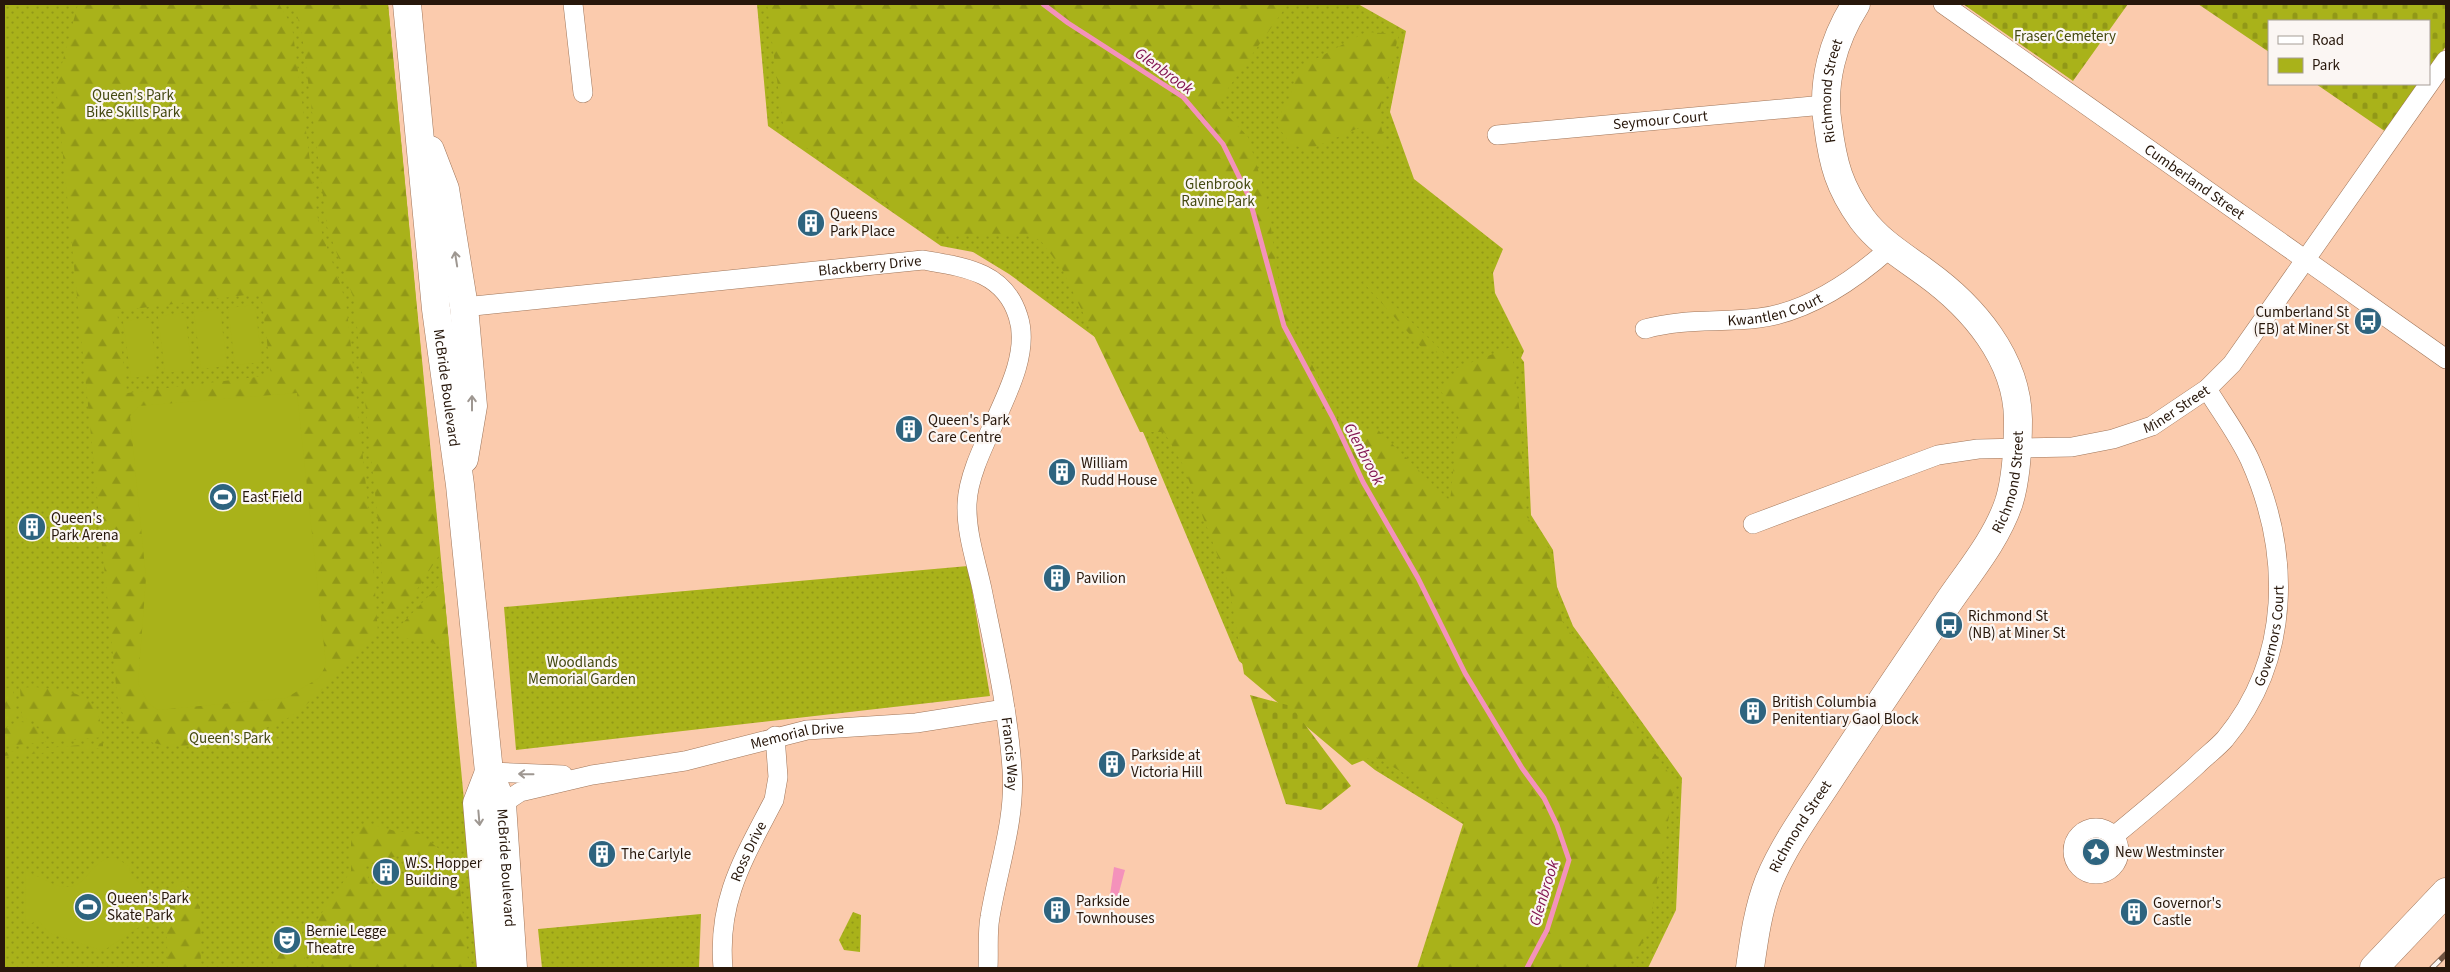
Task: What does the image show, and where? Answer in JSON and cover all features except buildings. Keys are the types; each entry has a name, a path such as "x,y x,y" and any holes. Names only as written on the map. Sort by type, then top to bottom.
{"main road":[{"name":"McBride Boulevard","path":"407,4 436,309 460,485 488,772 502,804 513,968"},
{"path":"413,71 419,4"},
{"name":"Richmond Street","path":"1750,968 1755,930 1769,881 1802,822 1994,534 2009,502 2017,449 2018,409 2005,362 1978,320 1960,299 1890,249 1862,220 1839,181 1834,166 1824,105 1831,55 1842,28 1856,4"},
{"path":"418,118 445,189 464,307 473,406 460,485"},
{"name":"McBride Boulevard","path":"488,772 478,803 491,968"},
{"path":"2374,968 2446,892"}],"street":[{"path":"573,4 584,93"},
{"name":"Cumberland Street","path":"1943,4 2446,358"},
{"name":"Miner Street","path":"2430,83 2446,60"},
{"name":"Miner Street","path":"1753,524 1938,455 1972,449 2072,447 2113,440 2152,426 2207,389 2232,364 2428,85"},
{"name":"Seymour Court","path":"1497,134 1824,105"},
{"name":"Kwantlen Court","path":"1645,328 1669,322 1760,318 1813,302 1861,273 1890,249"},
{"name":"Blackberry Drive","path":"464,307 923,260 969,268 982,273 1007,293 1018,316 1022,339 1011,383 972,480 967,503 970,541"},
{"name":"Governors Court","path":"2114,836 2161,799 2225,739 2256,690 2274,642 2279,580 2276,547 2268,512 2249,460 2207,389"},
{"name":"Francis Way","path":"970,541 1005,709 1012,771 1009,828 990,919 988,968"},
{"name":"Memorial Drive","path":"502,804 520,792 592,775 684,762 775,736 807,730 916,723 1005,709"},
{"name":"Ross Drive","path":"723,968 721,951 724,915 730,891 742,859 774,800 776,791 775,736"},
{"name":"Memorial Drive","path":"488,772 592,775"}],"green space":[{"name":"Queen's Park","path":"4,4 388,4 480,968 4,968"},
{"name":"Queen's Park Bike Skills Park","path":"78,4 279,4 292,26 317,214 347,310 370,523 378,633 356,652 305,706 281,722 246,734 205,743 185,745 154,743 146,740 134,730 121,710 117,695 56,86","holes":["261,293 271,375 127,393 117,311"]},
{"path":"291,4 388,4 440,554 412,597 386,625 378,521 354,299 327,227 302,35 296,11"},
{"name":"Glenbrook Ravine Park","path":"757,4 1358,4 1406,31 1390,112 1414,179 1503,249 1493,273 1495,293 1524,351 1521,358 1524,362 1531,515 1553,550 1557,587 1573,626 1682,778 1676,910 1648,968 1417,968 1463,824 1375,770 1239,661 1107,346 1009,274 973,252 941,246 768,126"},
{"name":"Glenbrook Ravine Park","path":"767,4 1288,4 1217,104 1248,137 1267,199 1281,299 1342,428 1378,430 1450,501 1459,418 1438,387 1455,377 1457,368 1511,347 1520,414 1525,514 1551,552 1562,621 1675,782 1648,933 1627,968 1419,968 1466,822 1412,778 1374,756 1352,765 1244,674 1229,585 1183,465 1164,432 1140,432 1062,269 1041,241 1023,234 930,235 784,132"},
{"name":"Fraser Cemetery","path":"1963,4 2128,4 2073,81"},
{"path":"2198,4 2446,4 2446,46 2430,70 2430,20 2268,20 2268,51"},
{"path":"1366,32 1399,34 1379,113 1386,155 1363,126 1308,150 1291,144 1275,123 1289,99 1299,68"},
{"path":"2317,85 2419,85 2386,132"},
{"path":"1363,282 1371,283 1446,355 1422,348"},
{"path":"255,305 262,362 235,365 228,308"},
{"path":"220,309 227,366 201,369 194,312"},
{"path":"185,313 192,370 165,373 158,316"},
{"path":"150,318 157,375 131,378 123,321"},
{"name":"East Field","path":"297,393 326,665 319,678 286,698 158,710 148,703 138,683 146,578 130,416 139,406"},
{"name":"Woodlands Memorial Garden","path":"968,566 990,696 516,750 504,607"},
{"path":"443,581 449,645 444,647 424,640 400,638 396,633 397,629"},
{"path":"33,687 72,692 82,696 96,710 103,737 52,742 41,724 22,717 20,688"},
{"path":"13,688 15,718 4,723 4,689"},
{"path":"1250,695 1291,706 1351,786 1321,810 1286,804"},
{"path":"17,722 35,726 39,729 46,742 4,746 4,729"},
{"path":"103,743 103,748 4,756 4,752"},
{"path":"366,823 399,832 417,831 439,849 458,871 469,968 317,968 314,924 351,871 351,835","holes":["401,855 407,879 371,888 365,865"]},
{"name":"Queen's Park Skate Park","path":"114,857 129,866 130,873 141,885 148,898 153,916 150,920 103,951 49,933 38,920 26,926 25,869 59,886 70,887 78,884 104,860"},
{"path":"183,881 200,907 201,968 168,968 165,896"},
{"path":"853,912 861,915 860,952 844,950 839,940"},
{"path":"701,914 699,968 542,968 538,929"},
{"name":"Bernie Legge Theatre","path":"301,921 306,968 274,968 269,924"}],"shaded area":[{"path":"1114,867 1125,870 1118,896 1110,895"}],"waterway":[{"name":"Glenbrook","path":"1043,4 1068,23 1183,97 1223,144 1249,197 1284,326 1333,418 1363,482 1418,578 1465,673 1522,768 1544,798 1557,825 1569,860 1547,930 1527,968"}],"railway":[{"path":"2432,968 2446,954"}],"place":[{"name":"Queens Park Place","path":"811,223"},
{"name":"Cumberland St (EB) at Miner St","path":"2368,321"},
{"name":"Queen's Park Care Centre","path":"909,429"},
{"name":"William Rudd House","path":"1062,472"},
{"name":"East Field","path":"223,497"},
{"name":"Queen's Park Arena","path":"32,527"},
{"name":"Pavilion","path":"1057,578"},
{"name":"Richmond St (NB) at Miner St","path":"1949,625"},
{"name":"British Columbia Penitentiary Gaol Block","path":"1753,711"},
{"name":"Parkside at Victoria Hill","path":"1112,764"},
{"name":"New Westminster","path":"2096,852"},
{"name":"The Carlyle","path":"602,854"},
{"name":"W.S. Hopper Building","path":"386,872"},
{"name":"Queen's Park Skate Park","path":"88,907"},
{"name":"Parkside Townhouses","path":"1057,910"},
{"name":"Governor's Castle","path":"2134,912"},
{"name":"Bernie Legge Theatre","path":"287,940"}]}
